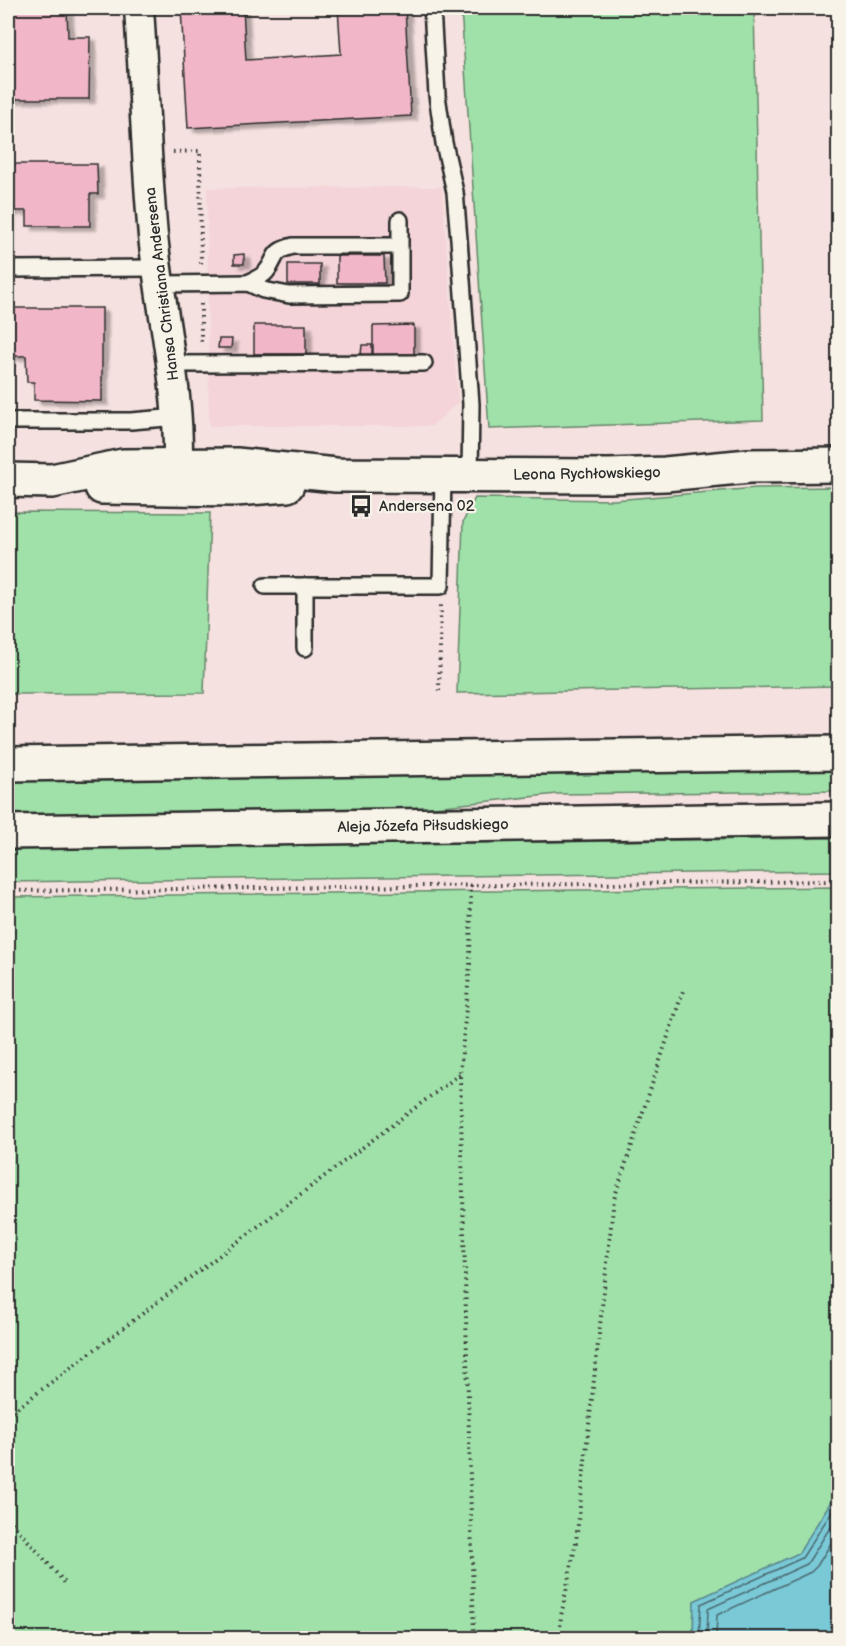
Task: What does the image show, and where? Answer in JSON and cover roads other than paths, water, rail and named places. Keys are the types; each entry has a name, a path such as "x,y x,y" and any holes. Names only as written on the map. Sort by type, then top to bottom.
{"main road":[{"name":"Leona Rychłowskiego","path":"8,480 52,481 123,465 178,476 236,465 336,476 609,476 664,474 749,466 838,465"},
{"path":"8,764 838,753"},
{"name":"Aleja Józefa Piłsudskiego","path":"8,832 838,819"}],"street":[{"name":"Hansa Christiana Andersena","path":"139,8 153,226 178,417 178,476"}],"lane":[{"path":"265,586 441,586 457,475 471,404 459,239 454,192 437,95 432,8"},
{"path":"8,269 159,276 201,284 248,283 263,290 289,295 400,294 400,220"},
{"path":"248,283 265,273 274,256 282,249 293,246 399,246"},
{"path":"172,364 424,363"},
{"path":"8,421 131,421 178,417"},
{"path":"305,586 305,648"}],"water":[{"path":"838,1494 838,1638 693,1638 694,1601 799,1553"}],"place":[{"name":"Andersena 02","path":"361,506"}]}
